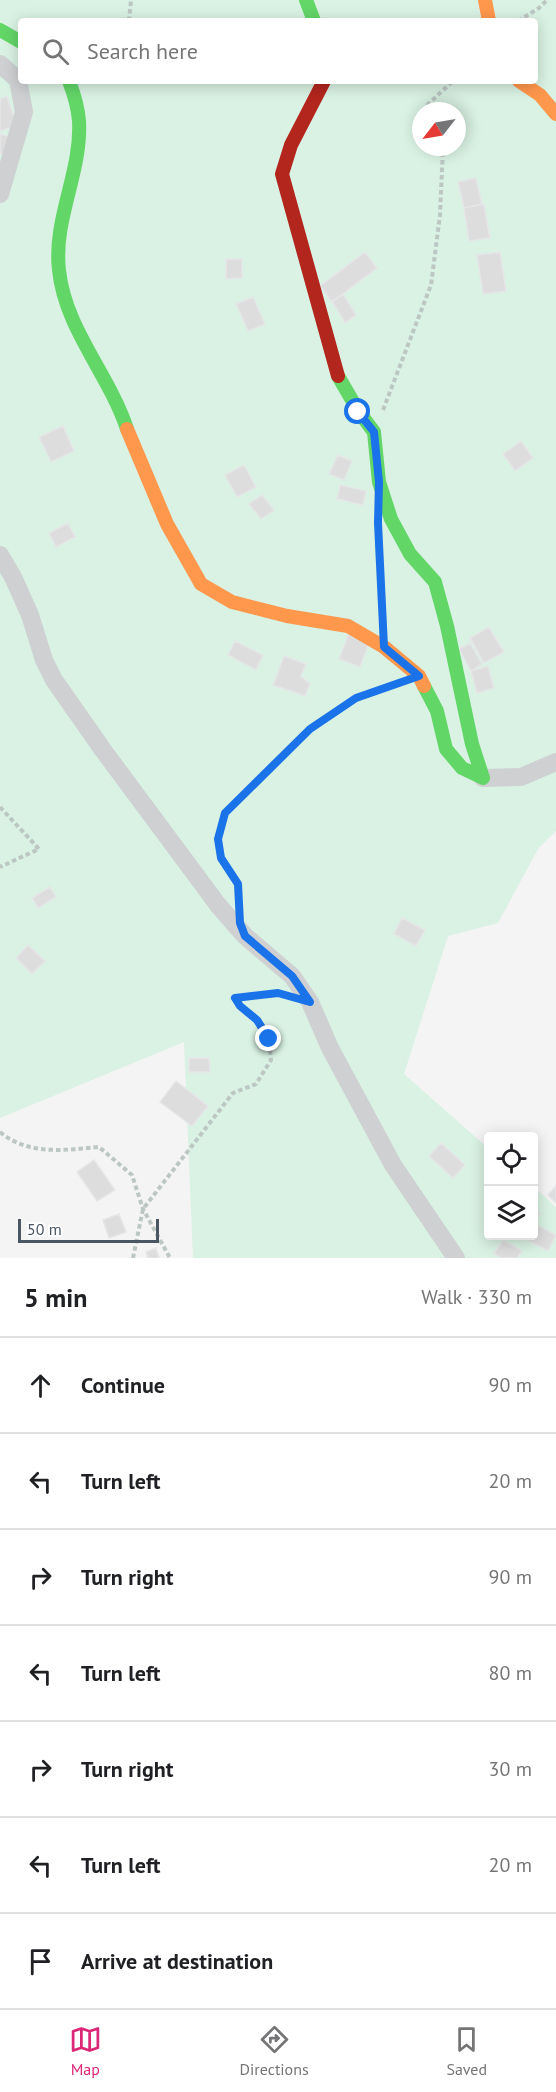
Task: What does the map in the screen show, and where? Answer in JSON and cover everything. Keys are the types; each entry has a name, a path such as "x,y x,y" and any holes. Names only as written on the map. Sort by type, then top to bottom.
{"street":[{"path":"306,0 313,18"},
{"path":"485,0 488,18"},
{"path":"0,30 18,40"},
{"path":"0,64 18,80"},
{"path":"0,194 24,112 19,84"},
{"path":"70,84 74,92 80,136 58,241 59,276 66,303 125,418 130,436 182,553 201,584 232,602 287,616 348,626 384,647 419,676 437,711 446,749 462,768 483,778 522,777 556,762"},
{"path":"322,84 291,145 282,174 336,372 358,412 374,432 379,482 391,519 410,554 435,582 447,626 472,744 483,778"},
{"path":"524,84 540,95 556,114"},
{"path":"0,555 13,576 30,615 44,660 54,680 218,905 245,936 292,976 310,1002 330,1048 393,1165 456,1258"}],"path":[{"path":"129,18 131,0"},
{"path":"523,18 547,0"},
{"path":"430,102 450,84"},
{"path":"374,432 431,285 440,215 443,156"},
{"path":"380,546 384,647"},
{"path":"239,904 238,884 221,858 218,839 225,813 310,729 356,698 419,676"},
{"path":"0,807 39,849 0,867"},
{"path":"133,1258 143,1209 233,1093 256,1084 271,1060 269,1039 257,1020 240,1006 235,998 278,993 310,1002"},
{"path":"0,1132 33,1149 51,1151 99,1147 132,1175 143,1209 170,1258"}],"green space":[{"path":"0,0 556,0 556,831 538,849 498,923 448,936 404,1074 484,1144 484,1240 538,1240 538,1191 556,1207 556,1258 193,1258 184,1042 0,1118 0,807 6,812 0,806"}],"building":[{"path":"7,96 17,126 0,131 0,99"},
{"path":"0,134 10,137 3,155 0,154"},
{"path":"476,178 482,204 464,208 458,182"},
{"path":"484,204 490,238 469,241 464,208"},
{"path":"365,252 377,268 332,302 320,286"},
{"path":"500,252 506,291 483,294 477,255"},
{"path":"226,259 242,259 242,278 226,279"},
{"path":"343,294 356,315 345,323 332,301"},
{"path":"253,297 265,324 248,331 236,304"},
{"path":"63,426 74,451 51,462 39,437"},
{"path":"521,441 533,458 515,471 503,454"},
{"path":"338,455 352,461 344,480 329,474"},
{"path":"244,465 256,487 237,497 225,475"},
{"path":"340,485 366,491 363,505 337,499"},
{"path":"262,495 274,510 261,519 249,504"},
{"path":"68,523 75,537 56,547 49,533"},
{"path":"489,627 504,652 484,663 470,638"},
{"path":"349,633 370,641 360,667 339,659"},
{"path":"235,641 263,655 256,670 228,655"},
{"path":"470,643 482,664 471,671 459,649"},
{"path":"284,656 306,664 301,676 310,684 305,696 273,685"},
{"path":"488,666 494,688 477,693 471,671"},
{"path":"50,887 56,897 38,908 32,898"},
{"path":"402,918 425,930 416,946 394,934"},
{"path":"28,945 45,961 32,974 16,958"},
{"path":"189,1058 209,1058 210,1072 189,1072"},
{"path":"176,1081 208,1106 192,1126 160,1102"},
{"path":"441,1143 465,1165 453,1178 429,1156"},
{"path":"94,1160 115,1190 97,1201 77,1172"},
{"path":"556,1186 556,1203 548,1195"},
{"path":"119,1214 126,1232 109,1238 103,1220"},
{"path":"538,1226 556,1235 548,1251 527,1240 538,1240"},
{"path":"503,1240 522,1251 517,1258 502,1258 494,1254"},
{"path":"156,1248 159,1258 148,1258 146,1252"}],"traffic: fast":[{"path":"306,0 313,18"},
{"path":"0,30 18,40"},
{"path":"70,84 78,111 79,140 60,232 59,270 63,292 78,332 110,389 127,429"},
{"path":"338,376 359,412 374,432 379,482 391,519 410,554 435,582 447,626 472,744 483,778 462,768 446,749 437,711 424,686"}],"traffic: slow":[{"path":"485,0 488,18"},
{"path":"524,84 540,95 556,114"},
{"path":"127,429 167,524 201,584 232,602 287,616 348,626 384,647 419,676 424,686"}],"traffic: jam":[{"path":"322,84 291,145 282,174 338,376"}],"route":[{"path":"269,1039 257,1020 240,1006 235,998 278,993 310,1002 292,976 245,936 240,923 238,884 221,858 218,839 225,813 310,729 356,698 419,676 384,647 378,523 379,482 374,432 358,412"}]}
